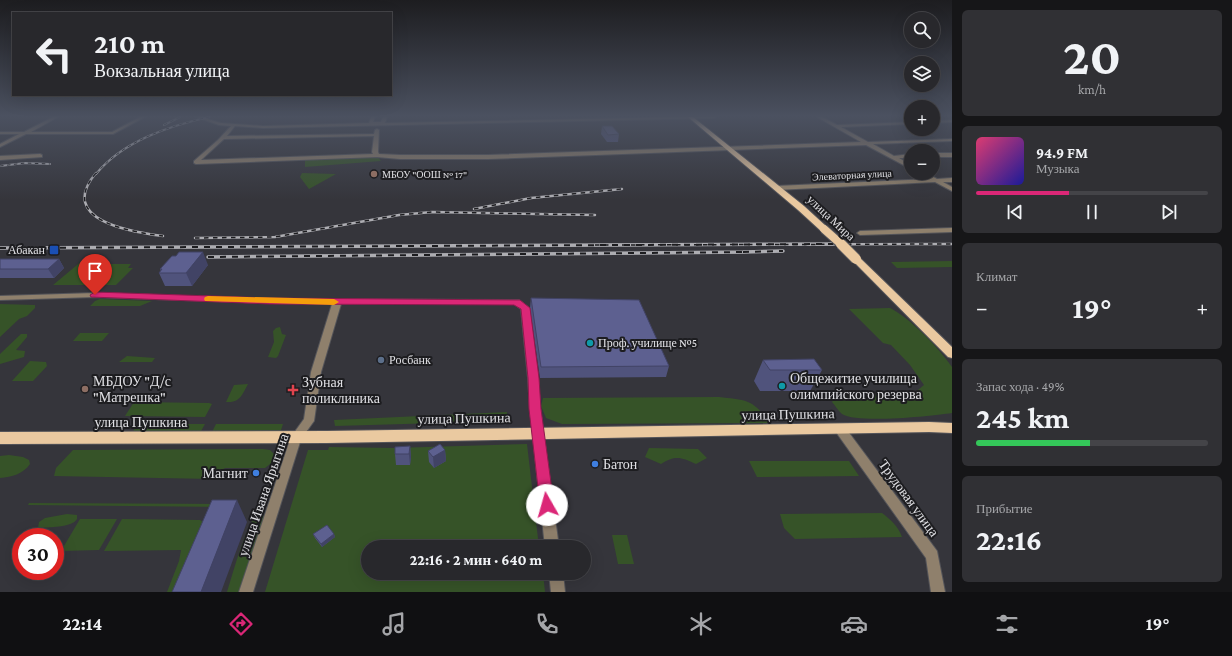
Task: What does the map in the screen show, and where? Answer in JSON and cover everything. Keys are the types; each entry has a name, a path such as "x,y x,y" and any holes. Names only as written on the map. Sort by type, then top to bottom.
{"main road":[{"name":"улица Мира","path":"723,145 824,229 950,353"},
{"path":"929,427 952,423"},
{"name":"улица Пушкина","path":"0,438 296,437 929,427"},
{"path":"929,427 952,428"}],"street":[{"path":"213,145 196,162 377,155 400,157 488,157 809,145"},
{"path":"376,145 375,152 377,155"},
{"path":"869,145 904,163"},
{"path":"940,155 952,155"},
{"path":"0,158 40,156"},
{"path":"892,157 904,156"},
{"path":"936,180 952,189"},
{"name":"Элеваторная улица","path":"776,188 936,180"},
{"name":"Элеваторная улица","path":"940,180 952,180"},
{"path":"860,233 952,230"},
{"path":"0,298 95,295 337,302 516,302 525,308 551,540"},
{"name":"улица Ивана Ярыгина","path":"246,592 296,437 309,421 316,372 337,302"},
{"name":"Трудовая улица","path":"840,429 932,556 938,592"},
{"path":"557,580 558,592"}],"green space":[{"path":"378,157 381,161 305,167 305,160"},
{"path":"302,173 336,174 309,189 300,177"},
{"path":"83,260 102,260 98,264 131,264 128,268 133,268 116,285 53,285"},
{"path":"952,261 952,267 897,268 891,262"},
{"path":"100,299 152,301 140,306 90,306 95,301"},
{"path":"0,304 35,305 35,308 27,316 19,319 0,337"},
{"path":"890,308 906,318 924,334 940,351 952,367 952,413 878,419 850,417 842,414 832,402 836,396 913,394 924,385 910,365 891,345 883,343 849,309"},
{"path":"280,327 282,334 286,335 278,356 276,358 268,357 274,342 273,331"},
{"path":"80,333 109,333 102,341 73,341"},
{"path":"21,334 27,334 27,337 16,350 25,351 24,357 0,364 0,354"},
{"path":"127,356 155,358 152,362 119,362"},
{"path":"30,361 46,362 47,366 33,381 12,381"},
{"path":"248,384 238,400 226,402 234,385"},
{"path":"719,397 743,400 754,405 770,423 562,424 546,418 541,406 543,398"},
{"path":"134,402 212,404 205,417 125,416"},
{"path":"507,412 508,421 335,426 334,420"},
{"path":"138,424 205,424 200,433 132,433"},
{"path":"216,424 283,424 280,433 212,432"},
{"path":"527,444 538,540 361,540 361,580 544,580 545,592 265,592 308,450 328,450 329,447 394,448"},
{"path":"649,448 698,449 707,458 696,464 686,460 674,458 661,464 645,457"},
{"path":"73,450 270,450 275,455 274,461 265,468 225,468 213,479 54,476 56,468"},
{"path":"9,455 23,457 29,460 30,464 17,474 0,478 0,456"},
{"path":"749,461 849,461 859,476 757,477"},
{"path":"29,503 228,504 228,507 28,505"},
{"path":"259,513 264,516 263,523 240,592 227,592 245,537 254,518"},
{"path":"882,513 894,524 902,537 795,539 784,528 780,514"},
{"path":"67,514 77,515 77,519 74,522 65,526 38,528 39,522 45,518"},
{"path":"80,519 117,519 99,550 64,551 64,546"},
{"path":"122,519 200,520 206,524 186,592 167,592 179,561 181,550 104,551"},
{"path":"612,535 627,535 634,564 618,564"}],"building":[{"path":"179,252 203,252 186,273 159,273 162,269 160,269 172,256 176,256"},
{"path":"0,259 59,259 48,269 0,269"},
{"name":"Проф. училище №5","path":"531,298 639,300 669,366 541,367"},
{"path":"814,359 822,370 770,370 763,360"},
{"path":"440,444 445,450 433,457 428,451"},
{"path":"410,446 409,454 395,454 395,447"},
{"path":"212,500 237,500 201,592 172,592"},
{"path":"327,525 334,534 321,544 313,534"}],"railway":[{"path":"96,174 119,152 132,145"},
{"path":"0,166 25,163 50,164"},
{"path":"96,173 86,189 85,202 91,213 102,221 117,227 163,236"},
{"path":"474,209 531,198 622,189"},
{"path":"195,238 275,237 399,215 432,212 595,215"},
{"path":"666,245 833,244"},
{"path":"666,245 952,244"},
{"path":"595,245 666,245"},
{"path":"0,248 666,245"},
{"path":"743,252 783,251"},
{"path":"208,257 748,252"}],"slow traffic":[{"path":"208,299 334,302"}],"place":[{"name":"МБОУ \"ООШ № 17\"","path":"374,174"},
{"name":"Абакан","path":"54,250"},
{"name":"Проф. училище №5","path":"590,343"},
{"name":"Росбанк","path":"381,360"},
{"name":"Общежитие училища олимпийского резерва","path":"782,386"},
{"name":"МБДОУ \"Д/с \"Матрешка\"","path":"85,389"},
{"name":"Зубная поликлиника","path":"293,390"},
{"name":"Батон","path":"595,464"},
{"name":"Магнит","path":"256,473"}],"route":[{"path":"95,295 270,301 516,302 525,308 534,378 533,391 535,409 547,505"}]}
